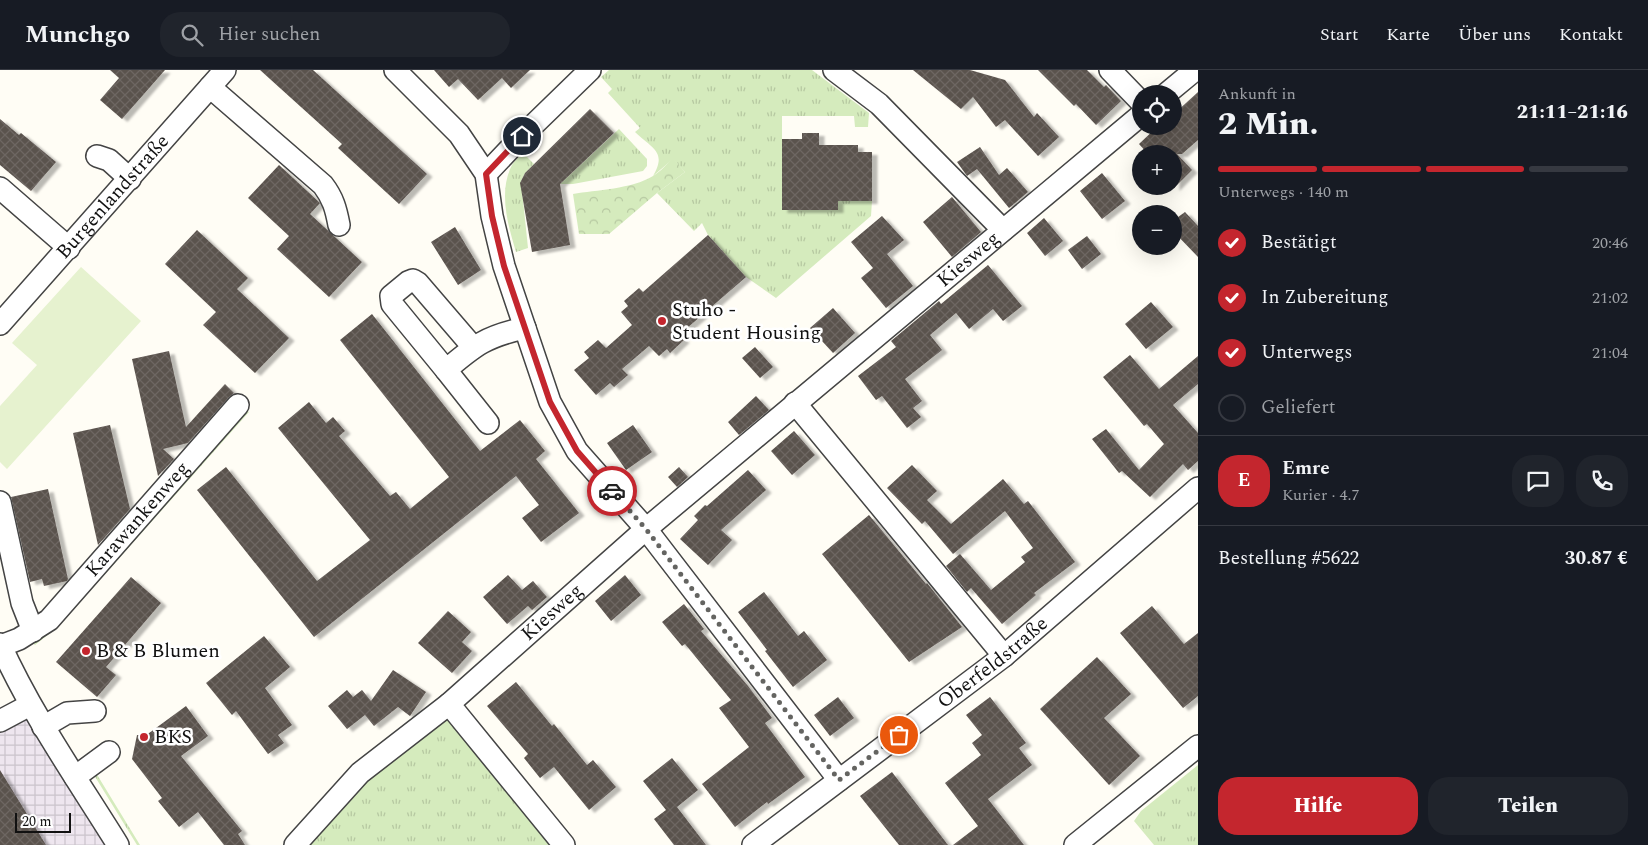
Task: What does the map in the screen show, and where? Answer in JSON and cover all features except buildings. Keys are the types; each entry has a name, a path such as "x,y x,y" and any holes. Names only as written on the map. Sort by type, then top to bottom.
{"street":[{"name":"Burgenlandstraße","path":"0,324 70,248 225,70"},
{"path":"394,70 459,134 486,174 492,216 504,266 550,402 577,451 646,529 839,780"},
{"path":"486,174 590,70"},
{"path":"834,70 879,104 1003,230"},
{"path":"1110,70 1132,93"},
{"path":"1177,85 1195,70"},
{"path":"210,87 322,185 336,206 339,225"},
{"name":"Kiesweg","path":"295,845 360,773 449,704 646,529 1132,122"},
{"path":"97,156 108,160 130,179"},
{"path":"0,188 70,248"},
{"path":"473,347 418,283 413,280 408,282 391,296 392,304 488,423"},
{"path":"446,370 473,347 492,337 525,328"},
{"path":"795,403 1004,656"},
{"name":"Karawankenweg","path":"118,845 30,705 0,645 19,639 48,620 238,405"},
{"name":"Oberfeldstraße","path":"753,845 1004,656 1198,488"},
{"path":"0,502 22,604 33,631"},
{"path":"449,704 564,845"},
{"path":"0,721 30,705"},
{"path":"43,727 67,713 95,711"},
{"path":"1076,845 1198,746"},
{"path":"75,776 109,752"}],"shaded area":[{"path":"26,717 107,845 0,845 0,731"}],"green space":[{"path":"609,70 812,70 869,113 868,127 855,127 854,116 782,116 782,210 838,210 838,195 872,201 871,216 776,298 746,277 708,235 702,223 694,231 657,193 685,172 673,159 653,176 659,161 656,151 635,132 640,128 608,93 612,89 601,77"},
{"path":"619,129 647,159 647,166 643,171 573,184 560,184"},
{"path":"523,153 534,164 525,173 521,181 528,248 516,252 510,231 505,197 508,175 512,165"},
{"path":"673,158 685,172 609,234 579,234 573,194 635,184 653,176"},
{"path":"81,267 141,321 7,469 0,462 0,406 37,365 12,343"},
{"path":"245,409 249,412 58,627 35,645 32,642"},
{"path":"446,718 554,845 308,845 366,779"},
{"path":"1198,765 1198,845 1154,845 1134,821 1141,811"},
{"path":"96,773 140,845 137,845 94,775"}],"way so far":[{"path":"612,491 646,529 839,780 899,735"}],"place":[{"name":"Stuho - Student Housing","path":"662,321"},
{"name":"B & B Blumen","path":"86,651"},
{"name":"BKS","path":"144,737"}],"route":[{"path":"522,136 486,174 492,216 504,266 550,402 577,451 612,491"}]}
